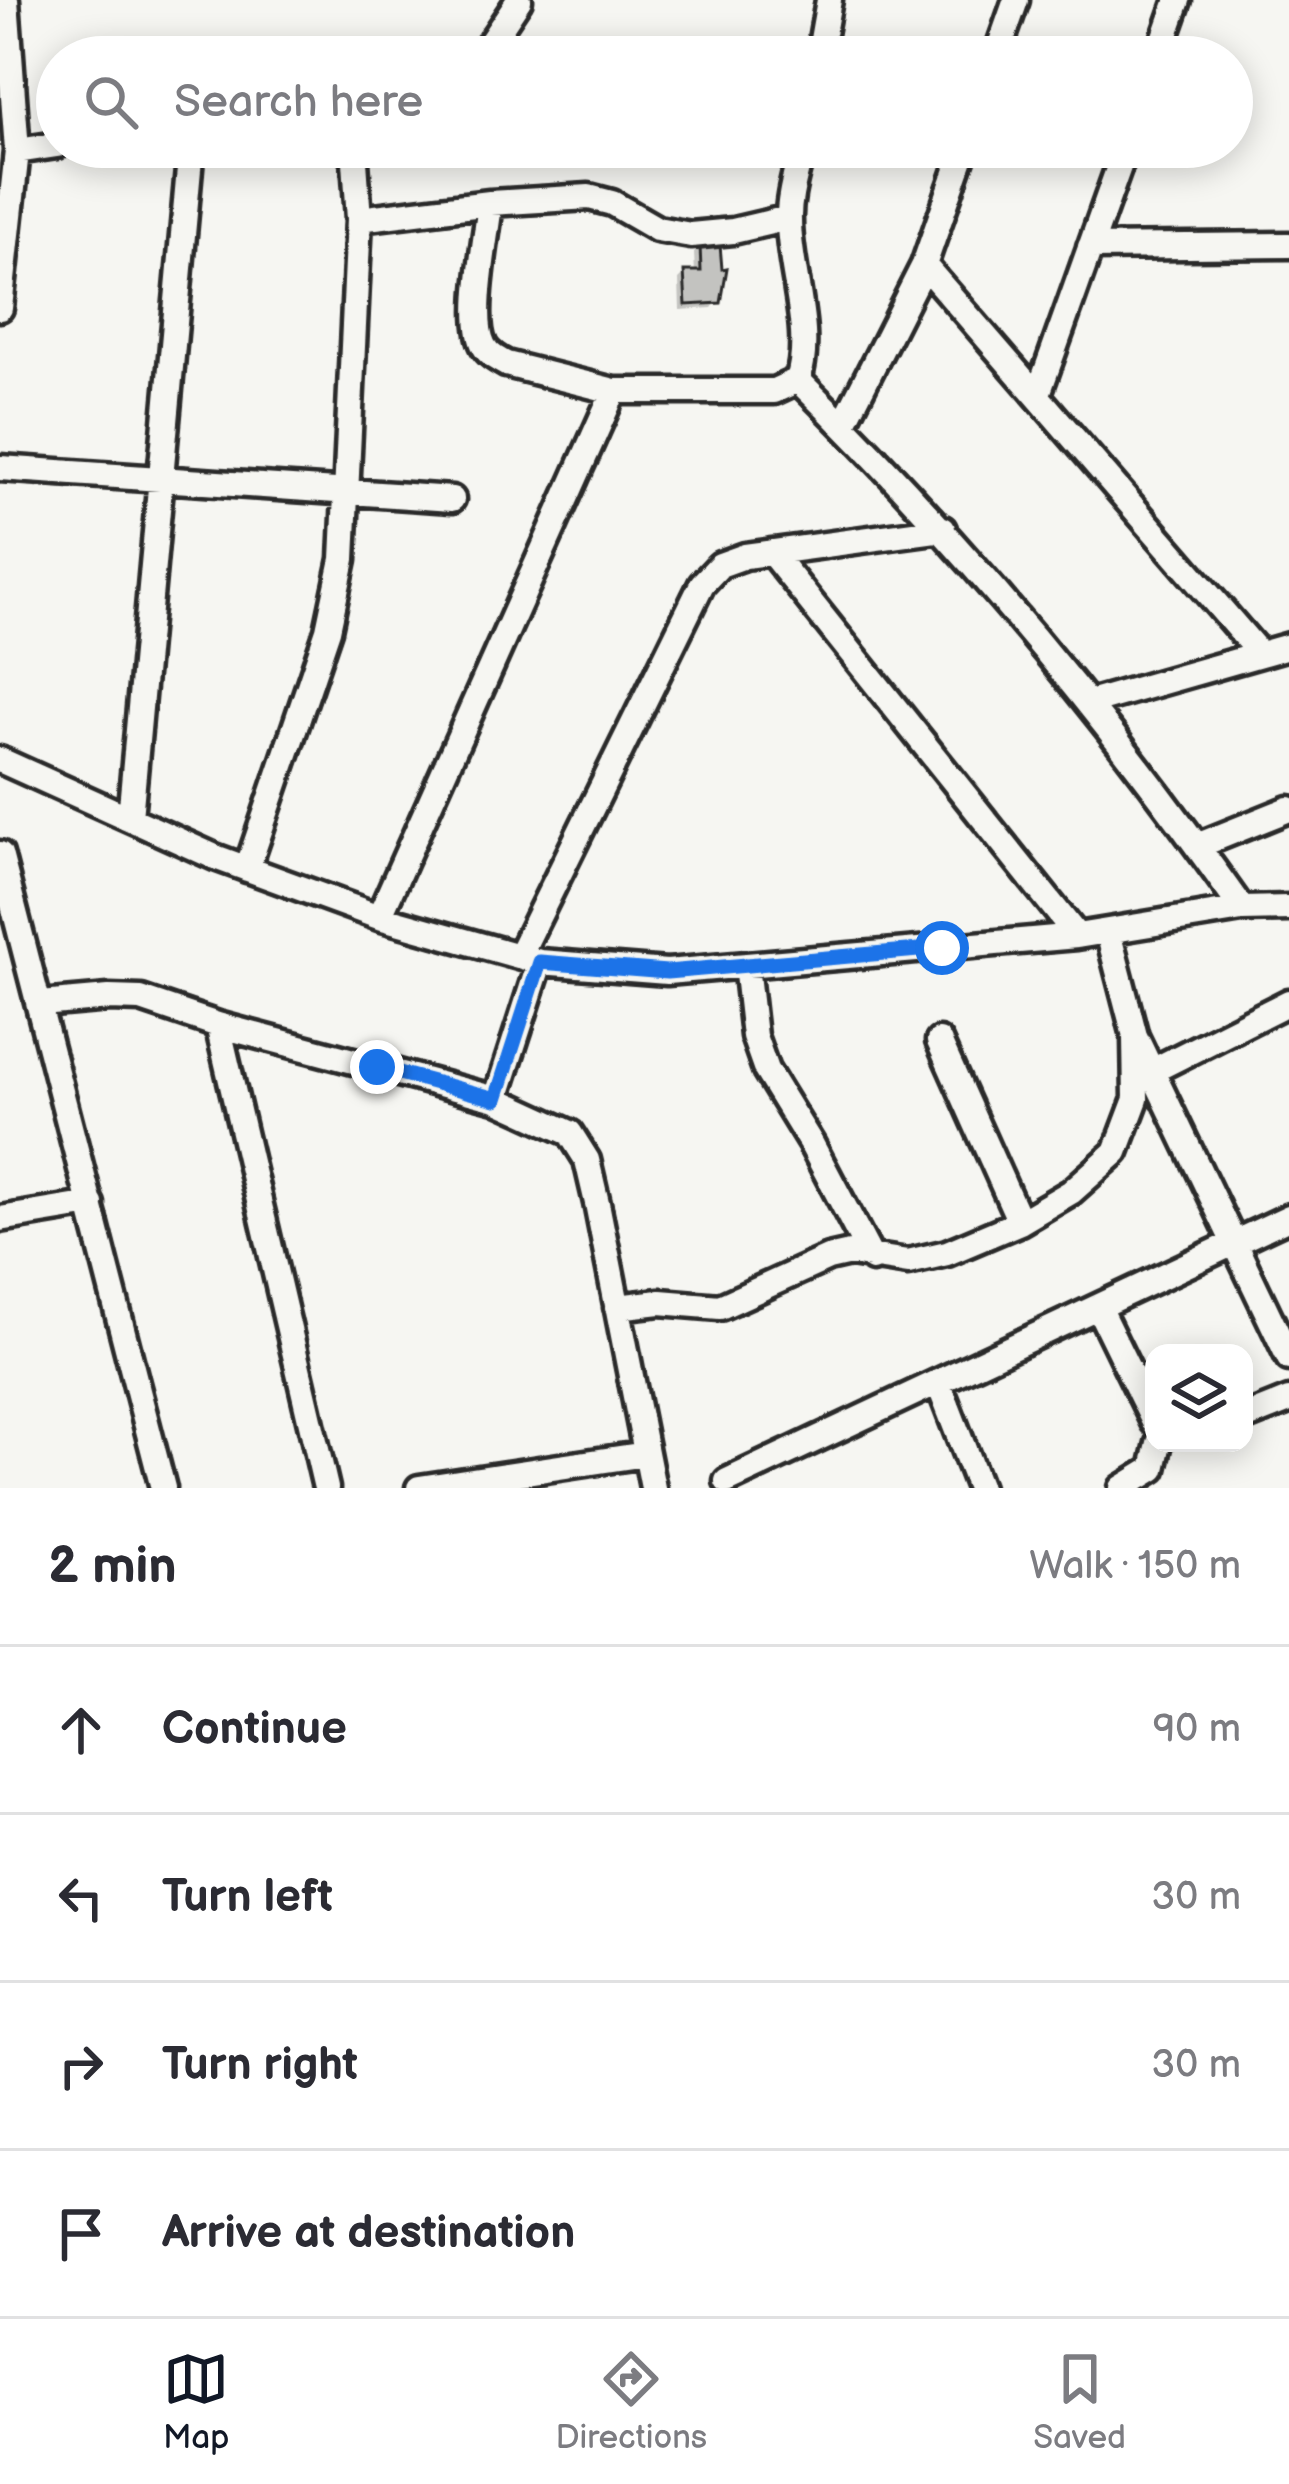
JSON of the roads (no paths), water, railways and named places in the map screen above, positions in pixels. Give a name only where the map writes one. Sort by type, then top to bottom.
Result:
[{"type":"street","points":[[1,292],[17,152],[6,0]]},
{"type":"street","points":[[495,36],[519,0]]},
{"type":"street","points":[[823,36],[829,0]]},
{"type":"street","points":[[1003,36],[1016,0]]},
{"type":"street","points":[[1165,36],[1178,0]]},
{"type":"street","points":[[17,152],[36,149]]},
{"type":"street","points":[[130,818],[189,168]]},
{"type":"street","points":[[247,869],[328,630],[343,559],[359,219],[355,168]]},
{"type":"street","points":[[798,168],[788,218],[802,345],[798,380]]},
{"type":"street","points":[[843,425],[925,265],[958,168]]},
{"type":"street","points":[[1038,394],[1118,168]]},
{"type":"street","points":[[359,219],[589,197],[612,202],[656,229],[691,235],[788,218]]},
{"type":"street","points":[[490,203],[478,322],[484,347],[506,364],[614,391],[774,391],[798,380]]},
{"type":"street","points":[[1090,247],[1289,245]]},
{"type":"street","points":[[925,265],[1260,654]]},
{"type":"street","points":[[798,380],[943,529],[1089,703],[1241,909]]},
{"type":"street","points":[[379,917],[614,391]]},
{"type":"street","points":[[0,468],[452,499]]},
{"type":"street","points":[[496,1099],[529,959],[702,584],[720,565],[771,552],[943,529]]},
{"type":"street","points":[[771,552],[1077,936]]},
{"type":"street","points":[[1089,703],[1289,646]]},
{"type":"street","points":[[0,760],[247,869],[379,917],[529,959],[667,972],[1077,936],[1241,909],[1289,908]]},
{"type":"street","points":[[1197,846],[1289,809]]},
{"type":"street","points":[[0,854],[163,1488]]},
{"type":"street","points":[[1108,932],[1135,1036],[1289,1358]]},
{"type":"street","points":[[746,965],[754,1036],[766,1070],[872,1259]]},
{"type":"street","points":[[41,1004],[141,999],[218,1025],[496,1099],[570,1133],[587,1160],[653,1488]]},
{"type":"street","points":[[1152,1071],[1289,1001]]},
{"type":"street","points":[[218,1025],[326,1488]]},
{"type":"street","points":[[617,1306],[660,1302],[720,1307],[828,1258],[850,1253],[908,1262],[1020,1222],[1071,1192],[1116,1152],[1136,1099],[1135,1036]]},
{"type":"street","points":[[939,1042],[1020,1222]]},
{"type":"street","points":[[0,1219],[91,1204]]},
{"type":"street","points":[[727,1481],[1289,1217]]},
{"type":"street","points":[[1098,1307],[1145,1404]]},
{"type":"street","points":[[938,1382],[980,1488]]},
{"type":"street","points":[[1253,1414],[1289,1400]]},
{"type":"street","points":[[419,1488],[646,1454]]},
{"type":"street","points":[[1122,1488],[1162,1459]]}]
